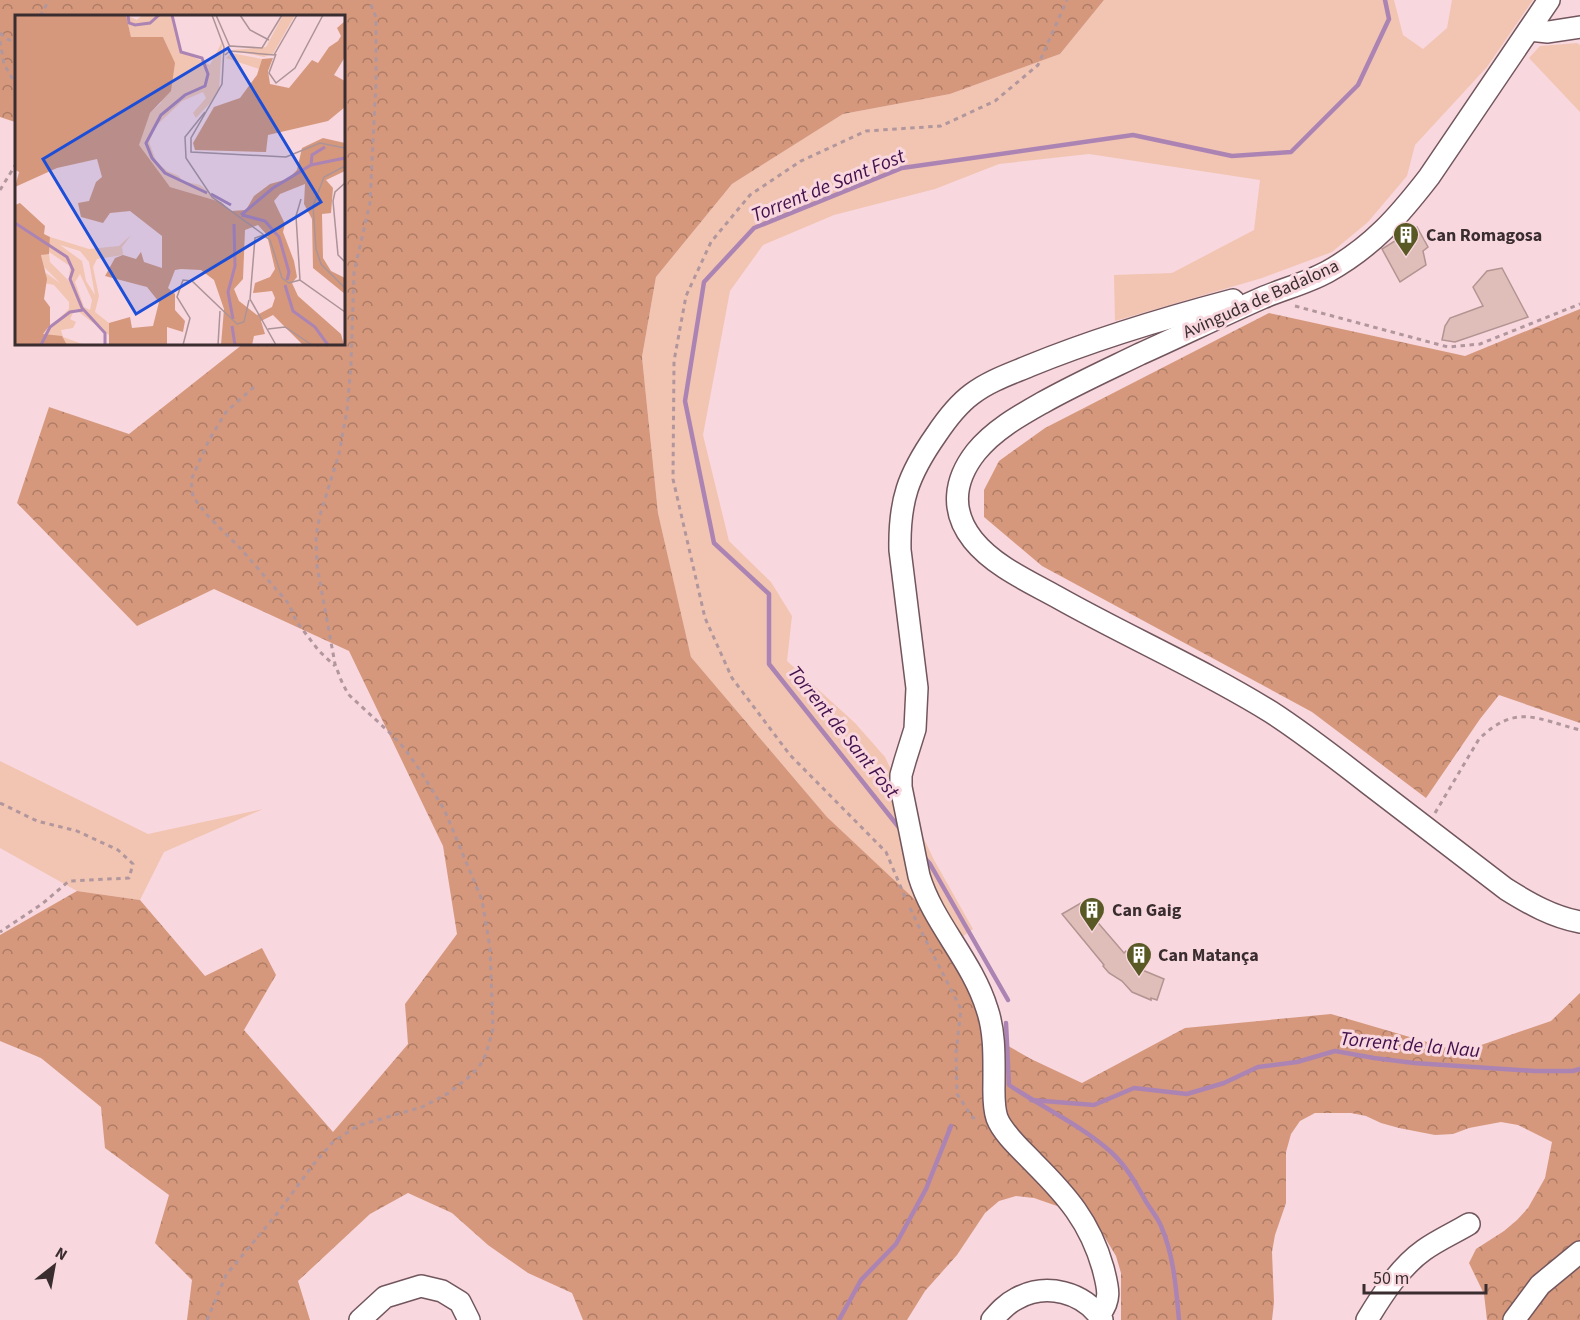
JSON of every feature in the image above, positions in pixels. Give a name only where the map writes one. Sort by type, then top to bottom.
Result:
[{"type":"street","name":"Avinguda de Badalona","points":[[1426,827],[1271,712],[1227,686],[1075,608],[1010,570],[989,555],[974,540],[963,524],[958,512],[958,493],[970,460],[978,450],[1006,425],[1028,410],[1075,385],[1264,297],[1323,274],[1346,261],[1384,231],[1429,177],[1549,0]]},
{"type":"street","points":[[1529,30],[1548,32],[1580,27]]},
{"type":"street","points":[[992,1320],[1004,1307],[1017,1298],[1043,1291],[1057,1291],[1080,1298],[1101,1318],[1106,1306],[1108,1287],[1087,1226],[1062,1191],[1017,1145],[997,1118],[994,1103],[993,1049],[988,1012],[975,976],[923,889],[919,876],[901,787],[901,775],[915,729],[917,708],[917,688],[900,550],[899,527],[907,488],[913,471],[924,453],[958,405],[993,381],[1126,331],[1237,299],[1250,296],[1264,297]]},
{"type":"street","points":[[1426,827],[1506,889],[1534,906],[1559,917],[1580,922]]},
{"type":"street","points":[[1367,1320],[1402,1270],[1423,1251],[1469,1224]]},
{"type":"street","points":[[1514,1320],[1540,1285],[1580,1252]]},
{"type":"street","points":[[360,1320],[386,1297],[421,1286],[442,1291],[460,1302],[469,1320]]},
{"type":"path","points":[[41,15],[49,0]]},
{"type":"path","points":[[207,1320],[226,1275],[333,1142],[357,1126],[422,1107],[447,1094],[479,1067],[486,1054],[493,1029],[490,948],[482,900],[444,809],[419,769],[389,732],[348,694],[341,680],[336,667],[317,566],[316,536],[320,515],[339,454],[347,410],[354,272],[370,203],[376,81],[376,17],[369,0]]},
{"type":"path","points":[[997,1118],[974,1118],[957,1094],[956,1053],[961,1009],[921,931],[886,852],[790,755],[732,678],[705,618],[673,479],[674,361],[686,296],[711,242],[750,195],[801,161],[866,131],[941,126],[995,101],[1038,65],[1067,0]]},
{"type":"path","points":[[0,33],[7,39],[15,41]]},
{"type":"path","points":[[0,41],[4,64],[15,83]]},
{"type":"path","points":[[0,190],[15,166]]},
{"type":"path","points":[[1264,297],[1448,347],[1480,344],[1580,304]]},
{"type":"path","points":[[254,387],[226,412],[209,440],[190,480],[193,497],[289,604],[296,621],[336,667]]},
{"type":"path","points":[[1426,827],[1473,747],[1494,727],[1510,718],[1530,717],[1580,730]]},
{"type":"path","points":[[0,803],[37,821],[77,831],[118,850],[133,864],[129,878],[69,881],[42,904],[0,932]]},
{"type":"shaded area","points":[[1104,0],[1394,0],[1403,35],[1423,49],[1447,28],[1452,0],[1533,0],[1487,67],[1415,145],[1407,176],[1368,222],[1332,252],[1262,278],[1115,321],[1114,275],[1172,273],[1254,230],[1260,180],[1089,154],[999,164],[935,189],[834,215],[763,245],[730,291],[703,435],[729,541],[771,582],[792,616],[787,661],[855,723],[885,757],[934,860],[973,929],[958,940],[827,817],[691,657],[658,513],[642,357],[656,277],[732,184],[843,114],[950,94],[1060,54]]},
{"type":"shaded area","points":[[1577,43],[1580,45],[1580,112],[1529,58],[1540,46]]},
{"type":"shaded area","points":[[0,761],[148,834],[263,809],[164,852],[140,900],[77,891],[0,848]]},
{"type":"green space","points":[[0,0],[1104,0],[1060,54],[950,94],[843,114],[732,184],[656,277],[642,357],[658,513],[691,657],[827,817],[958,940],[987,1034],[1031,1059],[1082,1083],[1185,1028],[1331,1014],[1461,1052],[1551,1021],[1580,993],[1580,1320],[1487,1320],[1484,1294],[1469,1263],[1476,1249],[1504,1231],[1528,1208],[1545,1178],[1552,1142],[1518,1125],[1501,1122],[1469,1128],[1453,1134],[1435,1135],[1399,1128],[1351,1113],[1315,1113],[1300,1121],[1291,1134],[1286,1152],[1286,1203],[1272,1252],[1274,1302],[1272,1320],[1121,1320],[1121,1273],[1116,1256],[1098,1226],[1060,1207],[1034,1198],[1016,1196],[999,1201],[985,1213],[957,1255],[925,1291],[907,1320],[583,1320],[572,1293],[528,1273],[488,1245],[452,1213],[408,1193],[370,1214],[298,1281],[310,1320],[187,1320],[192,1280],[155,1243],[169,1195],[105,1148],[101,1107],[41,1058],[0,1041],[0,935],[77,891],[140,900],[205,976],[262,948],[276,975],[244,1030],[333,1132],[408,1044],[405,1004],[457,934],[443,846],[349,651],[214,589],[137,626],[17,503],[49,407],[129,434],[242,345],[345,345],[345,15],[15,15],[15,122],[0,117]]},
{"type":"green space","points":[[1580,309],[1580,723],[1499,695],[1426,798],[1312,712],[1042,566],[984,517],[984,490],[999,461],[1045,428],[1269,313],[1465,356]]},
{"type":"building","name":"Can Romagosa","points":[[1417,227],[1428,247],[1423,251],[1426,265],[1400,282],[1382,249]]},
{"type":"building","points":[[1502,268],[1528,317],[1455,342],[1442,340],[1445,326],[1450,318],[1483,306],[1473,287],[1487,271]]},
{"type":"building","points":[[1081,903],[1124,953],[1126,951],[1136,962],[1135,967],[1164,979],[1157,1000],[1151,998],[1151,1000],[1132,992],[1122,981],[1109,973],[1062,914]]},
{"type":"waterway","name":"Torrent de Sant Fost","points":[[901,830],[769,664],[769,594],[714,543],[685,401],[704,282],[754,228],[902,168],[1133,135],[1232,156],[1291,152],[1358,85],[1389,19],[1385,0]]},
{"type":"waterway","name":"Torrent de Sant Fost","points":[[924,857],[1008,1000]]},
{"type":"waterway","points":[[1006,1023],[1009,1085],[1076,1126],[1112,1153],[1130,1174],[1157,1219],[1172,1260],[1179,1320]]},
{"type":"waterway","name":"Torrent de la Nau","points":[[1031,1100],[1094,1105],[1134,1088],[1187,1094],[1224,1083],[1258,1067],[1297,1062],[1335,1051],[1414,1063],[1535,1071],[1580,1069]]},
{"type":"waterway","points":[[839,1320],[861,1280],[896,1244],[926,1189],[951,1126]]},
{"type":"place","name":"Can Romagosa","points":[[1406,258]]},
{"type":"place","name":"Can Gaig","points":[[1092,933]]},
{"type":"place","name":"Can Matança","points":[[1139,978]]}]
